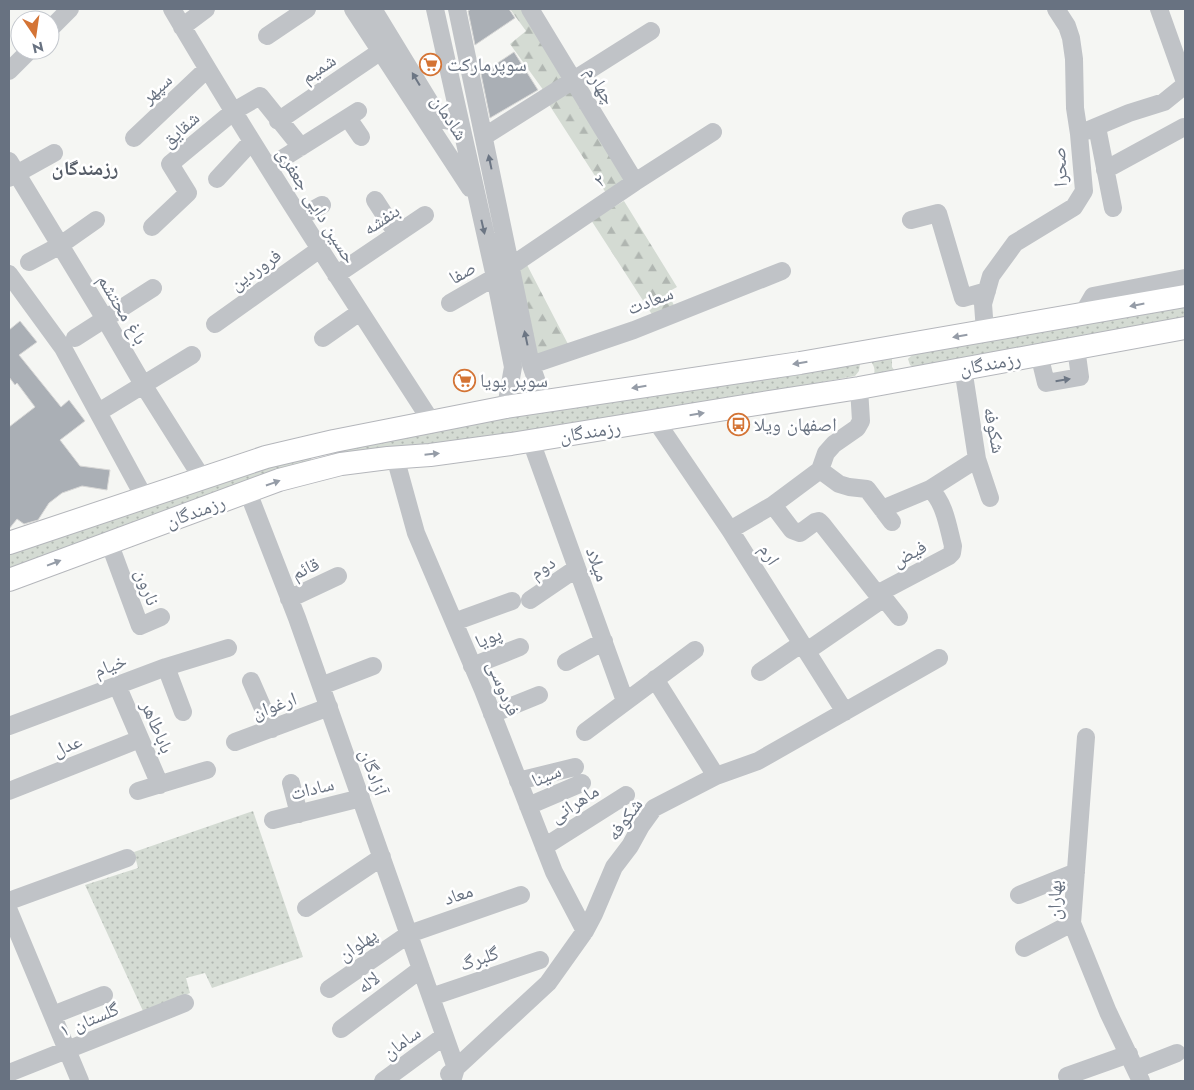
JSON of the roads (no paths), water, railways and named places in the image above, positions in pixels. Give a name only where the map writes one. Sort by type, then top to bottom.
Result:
[{"type":"main road","name":"رزمندگان","points":[[9,543],[266,457],[334,441],[506,407],[908,345],[1185,296]]},
{"type":"main road","name":"رزمندگان","points":[[9,580],[279,480],[340,464],[430,455],[656,421],[862,387],[1185,328]]},
{"type":"main road","points":[[908,345],[898,354],[900,365],[909,378]]},
{"type":"main road","points":[[858,353],[870,364],[870,374],[862,387]]},
{"type":"street","points":[[60,18],[69,9]]},
{"type":"street","name":"حسین دایی جعفری","points":[[172,9],[207,69],[320,250],[431,421]]},
{"type":"street","points":[[182,27],[206,9]]},
{"type":"street","points":[[267,36],[307,9]]},
{"type":"street","name":"شادمان","points":[[353,9],[477,199]]},
{"type":"street","name":"شادمان","points":[[373,9],[440,118],[460,122]]},
{"type":"street","points":[[435,9],[495,277],[513,367],[506,407]]},
{"type":"street","points":[[457,9],[532,365],[544,402]]},
{"type":"street","name":"چهارم","points":[[530,9],[635,182]]},
{"type":"street","points":[[1056,9],[1067,26],[1071,38],[1074,59],[1075,108],[1079,134]]},
{"type":"street","points":[[1159,9],[1185,84]]},
{"type":"street","points":[[485,136],[651,31]]},
{"type":"street","name":"شمیم","points":[[278,120],[381,51]]},
{"type":"street","points":[[9,72],[20,60]]},
{"type":"street","name":"سپهر","points":[[134,138],[207,69]]},
{"type":"street","name":"صحرا","points":[[986,331],[983,304],[987,291],[992,276],[1015,243],[1074,208],[1084,191],[1079,134],[1129,113],[1164,102],[1185,84]]},
{"type":"street","points":[[234,111],[260,96],[301,147]]},
{"type":"street","name":"شقایق","points":[[152,227],[188,193],[170,164],[234,111]]},
{"type":"street","points":[[269,167],[353,114],[362,137]]},
{"type":"street","points":[[1097,127],[1112,208]]},
{"type":"street","points":[[1105,170],[1184,127]]},
{"type":"street","name":"۲","points":[[511,266],[713,132]]},
{"type":"street","points":[[217,179],[252,141]]},
{"type":"street","points":[[11,171],[54,153]]},
{"type":"street","name":"باغ محتشم","points":[[11,171],[105,319],[144,386],[202,478]]},
{"type":"street","points":[[375,200],[397,234]]},
{"type":"street","points":[[300,217],[322,205]]},
{"type":"street","points":[[912,220],[938,213],[963,298],[987,291]]},
{"type":"street","name":"بنفشه","points":[[336,275],[425,215]]},
{"type":"street","points":[[29,262],[59,246],[96,220]]},
{"type":"street","name":"فروردین","points":[[215,324],[320,250]]},
{"type":"street","name":"سعادت","points":[[532,365],[634,330],[782,272]]},
{"type":"street","points":[[9,274],[63,348],[144,498]]},
{"type":"street","name":"صفا","points":[[450,303],[495,277]]},
{"type":"street","points":[[1082,315],[1092,296],[1185,278]]},
{"type":"street","points":[[75,338],[153,288]]},
{"type":"street","points":[[323,338],[360,312]]},
{"type":"street","points":[[1039,354],[1046,383],[1080,377],[1076,348]]},
{"type":"street","points":[[102,410],[192,355]]},
{"type":"street","name":"شکوفه","points":[[963,368],[977,459],[990,498]]},
{"type":"street","points":[[730,530],[773,505],[820,470],[826,453],[830,448],[858,428],[861,421],[862,387]]},
{"type":"street","name":"ارم","points":[[656,421],[730,530],[845,712]]},
{"type":"street","name":"میلاد","points":[[531,441],[626,701]]},
{"type":"street","name":"فردوسی","points":[[395,457],[416,533],[492,714],[554,872],[585,931]]},
{"type":"street","points":[[820,470],[839,484],[867,489],[887,515],[977,459]]},
{"type":"street","name":"فیض","points":[[880,596],[949,556],[952,552],[953,546],[943,508],[937,495],[930,489]]},
{"type":"street","name":"آزادگان","points":[[248,492],[289,598],[382,857],[444,1036],[454,1075]]},
{"type":"street","points":[[773,505],[792,530],[796,532],[800,533],[815,522],[822,524],[899,617]]},
{"type":"street","name":"نارون","points":[[109,542],[140,626],[161,617]]},
{"type":"street","name":"دوم","points":[[530,600],[578,568]]},
{"type":"street","name":"قائم","points":[[289,598],[338,576]]},
{"type":"street","points":[[760,672],[804,647],[880,596]]},
{"type":"street","points":[[454,622],[512,601]]},
{"type":"street","points":[[566,662],[604,641]]},
{"type":"street","name":"پویا","points":[[472,666],[520,647]]},
{"type":"street","name":"خیام","points":[[9,726],[166,667],[228,648]]},
{"type":"street","points":[[585,732],[695,650]]},
{"type":"street","name":"شکوفه","points":[[441,1081],[454,1075],[548,983],[585,931],[614,867],[654,808],[716,776],[758,761],[939,658]]},
{"type":"street","points":[[321,686],[373,666]]},
{"type":"street","points":[[166,667],[183,712]]},
{"type":"street","points":[[655,679],[716,776]]},
{"type":"street","points":[[251,680],[272,729]]},
{"type":"street","name":"باباطاهر","points":[[117,686],[160,785]]},
{"type":"street","points":[[492,714],[539,695]]},
{"type":"street","name":"ارغوان","points":[[235,742],[328,707]]},
{"type":"street","name":"بهاران","points":[[1086,737],[1072,923],[1108,1012],[1135,1068]]},
{"type":"street","name":"عدل","points":[[9,791],[140,739]]},
{"type":"street","points":[[138,791],[207,770]]},
{"type":"street","name":"سینا","points":[[518,781],[579,775],[528,806]]},
{"type":"street","points":[[291,783],[299,814]]},
{"type":"street","name":"ماهرانی","points":[[544,847],[626,795]]},
{"type":"street","name":"سادات","points":[[273,820],[361,798]]},
{"type":"street","points":[[306,908],[382,857]]},
{"type":"street","points":[[9,902],[127,858]]},
{"type":"street","points":[[1018,895],[1076,872]]},
{"type":"street","name":"معاد","points":[[409,934],[521,895]]},
{"type":"street","points":[[9,910],[80,1081]]},
{"type":"street","points":[[1024,948],[1072,923]]},
{"type":"street","name":"پهلوان","points":[[329,989],[409,934]]},
{"type":"street","name":"گلبرگ","points":[[431,997],[540,960]]},
{"type":"street","name":"لاله","points":[[341,1029],[421,969]]},
{"type":"street","points":[[53,1015],[104,995]]},
{"type":"street","name":"گلستان ۱","points":[[9,1074],[185,1003]]},
{"type":"street","name":"سامان","points":[[383,1081],[444,1036]]},
{"type":"street","points":[[1067,1076],[1135,1068],[1176,1053]]},
{"type":"place","name":"سوپرمارکت","points":[[431,64]]},
{"type":"place","name":"سوپر پویا","points":[[464,380]]},
{"type":"place","name":"اصفهان ویلا","points":[[738,424]]},
{"type":"district","name":"رزمندگان","points":[[85,168]]}]
